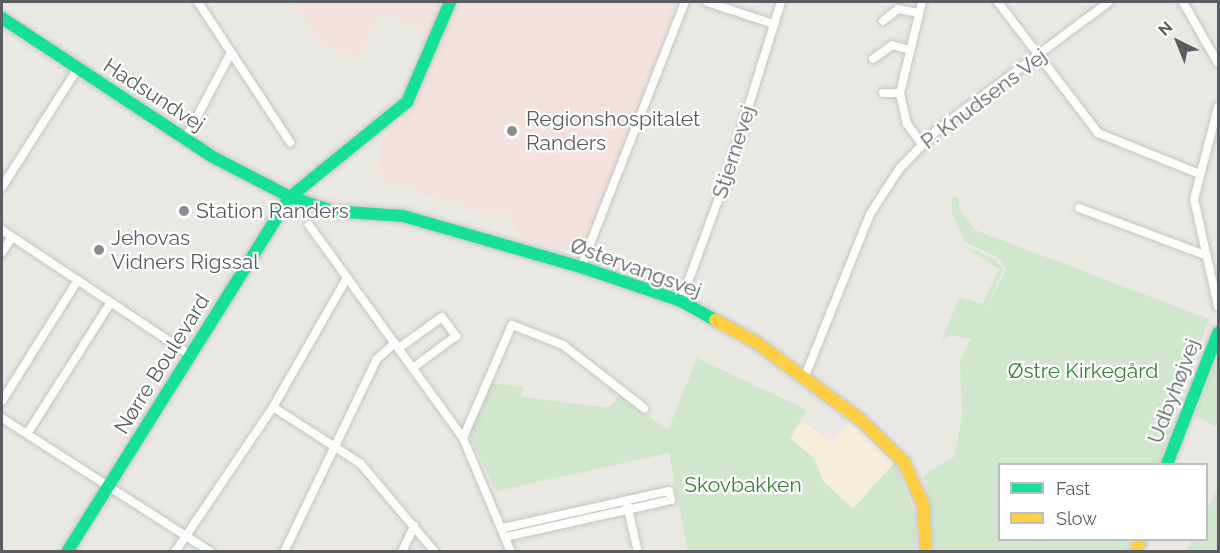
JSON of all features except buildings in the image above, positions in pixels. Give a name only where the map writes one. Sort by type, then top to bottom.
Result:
[{"type":"street","points":[[198,2],[290,142]]},
{"type":"street","points":[[290,196],[396,115],[450,2]]},
{"type":"street","points":[[581,267],[685,2]]},
{"type":"street","points":[[707,2],[774,24]]},
{"type":"street","name":"Stjernevej","points":[[681,301],[781,2]]},
{"type":"street","points":[[921,143],[907,124],[900,93],[922,2]]},
{"type":"street","points":[[998,2],[1098,133],[1197,173]]},
{"type":"street","name":"P. Knudsens Vej","points":[[805,376],[870,214],[921,143],[1039,58],[1109,2]]},
{"type":"street","points":[[1183,2],[1218,58],[1218,63]]},
{"type":"street","points":[[883,21],[898,9],[918,13]]},
{"type":"street","name":"Hadsundvej","points":[[2,18],[185,139],[290,196]]},
{"type":"street","points":[[873,59],[892,45],[910,50]]},
{"type":"street","points":[[185,139],[231,53]]},
{"type":"street","points":[[2,187],[78,68]]},
{"type":"street","points":[[883,93],[900,93]]},
{"type":"street","points":[[1218,107],[1197,173],[1194,199],[1218,306]]},
{"type":"street","name":"Østervangsvej","points":[[290,196],[332,211],[404,216],[581,267],[681,301],[805,376],[904,462],[923,504],[926,552]]},
{"type":"street","name":"Nørre Boulevard","points":[[67,552],[290,196]]},
{"type":"street","points":[[1079,208],[1205,255]]},
{"type":"street","points":[[309,225],[414,367],[463,438],[511,552]]},
{"type":"street","points":[[2,230],[190,355]]},
{"type":"street","points":[[2,253],[12,237]]},
{"type":"street","points":[[175,552],[184,534],[273,407],[347,278]]},
{"type":"street","points":[[2,401],[78,280]]},
{"type":"street","points":[[27,434],[111,302]]},
{"type":"street","points":[[284,552],[377,359],[442,317],[456,336],[414,367]]},
{"type":"street","points":[[463,438],[512,325],[563,345],[644,408]]},
{"type":"street","name":"Udbyhøjvej","points":[[1168,463],[1218,333]]},
{"type":"street","points":[[273,407],[335,446],[374,476],[435,552]]},
{"type":"street","points":[[2,418],[211,552]]},
{"type":"street","points":[[504,532],[628,505],[637,548]]},
{"type":"street","points":[[402,552],[414,526]]},
{"type":"shaded area","points":[[292,2],[442,2],[428,33],[381,14],[359,60],[318,42]]},
{"type":"shaded area","name":"Regionshospitalet Randers","points":[[458,2],[676,2],[638,118],[579,253],[521,238],[509,214],[482,213],[377,180],[381,140],[412,108]]},
{"type":"shaded area","points":[[802,421],[831,442],[850,422],[895,462],[853,509],[823,481],[814,458],[790,438]]},
{"type":"green space","name":"Østre Kirkegård","points":[[958,197],[960,210],[975,230],[1209,319],[1159,463],[998,463],[998,541],[1131,541],[1127,551],[935,551],[924,475],[954,457],[962,417],[960,360],[1006,269],[999,258],[965,242],[952,213],[952,198]]},
{"type":"green space","points":[[962,245],[995,259],[1003,270],[972,339],[950,335],[942,341],[959,297],[983,304],[999,269]]},
{"type":"green space","points":[[1218,355],[1218,428],[1195,415]]},
{"type":"green space","name":"Skovbakken","points":[[697,358],[807,410],[790,438],[814,458],[823,481],[853,509],[895,462],[916,518],[916,551],[688,551],[669,453],[496,491],[468,431],[491,383],[523,387],[521,397],[609,408],[620,395],[668,430]]},
{"type":"green space","points":[[1218,488],[1218,551],[1186,551],[1191,541],[1208,541],[1208,507]]},
{"type":"traffic: fast","points":[[67,552],[290,197],[407,102],[450,2]]},
{"type":"traffic: fast","points":[[2,18],[211,156],[290,197],[332,211],[403,216],[581,267],[681,301],[715,320]]},
{"type":"traffic: fast","points":[[1167,463],[1218,333]]},
{"type":"traffic: slow","points":[[715,320],[757,343],[862,421],[904,462],[923,504],[926,552]]},
{"type":"traffic: slow","points":[[1136,552],[1140,541]]},
{"type":"place","name":"Regionshospitalet Randers","points":[[512,131]]},
{"type":"place","name":"Station Randers","points":[[184,211]]},
{"type":"place","name":"Jehovas Vidners Rigssal","points":[[99,250]]}]
